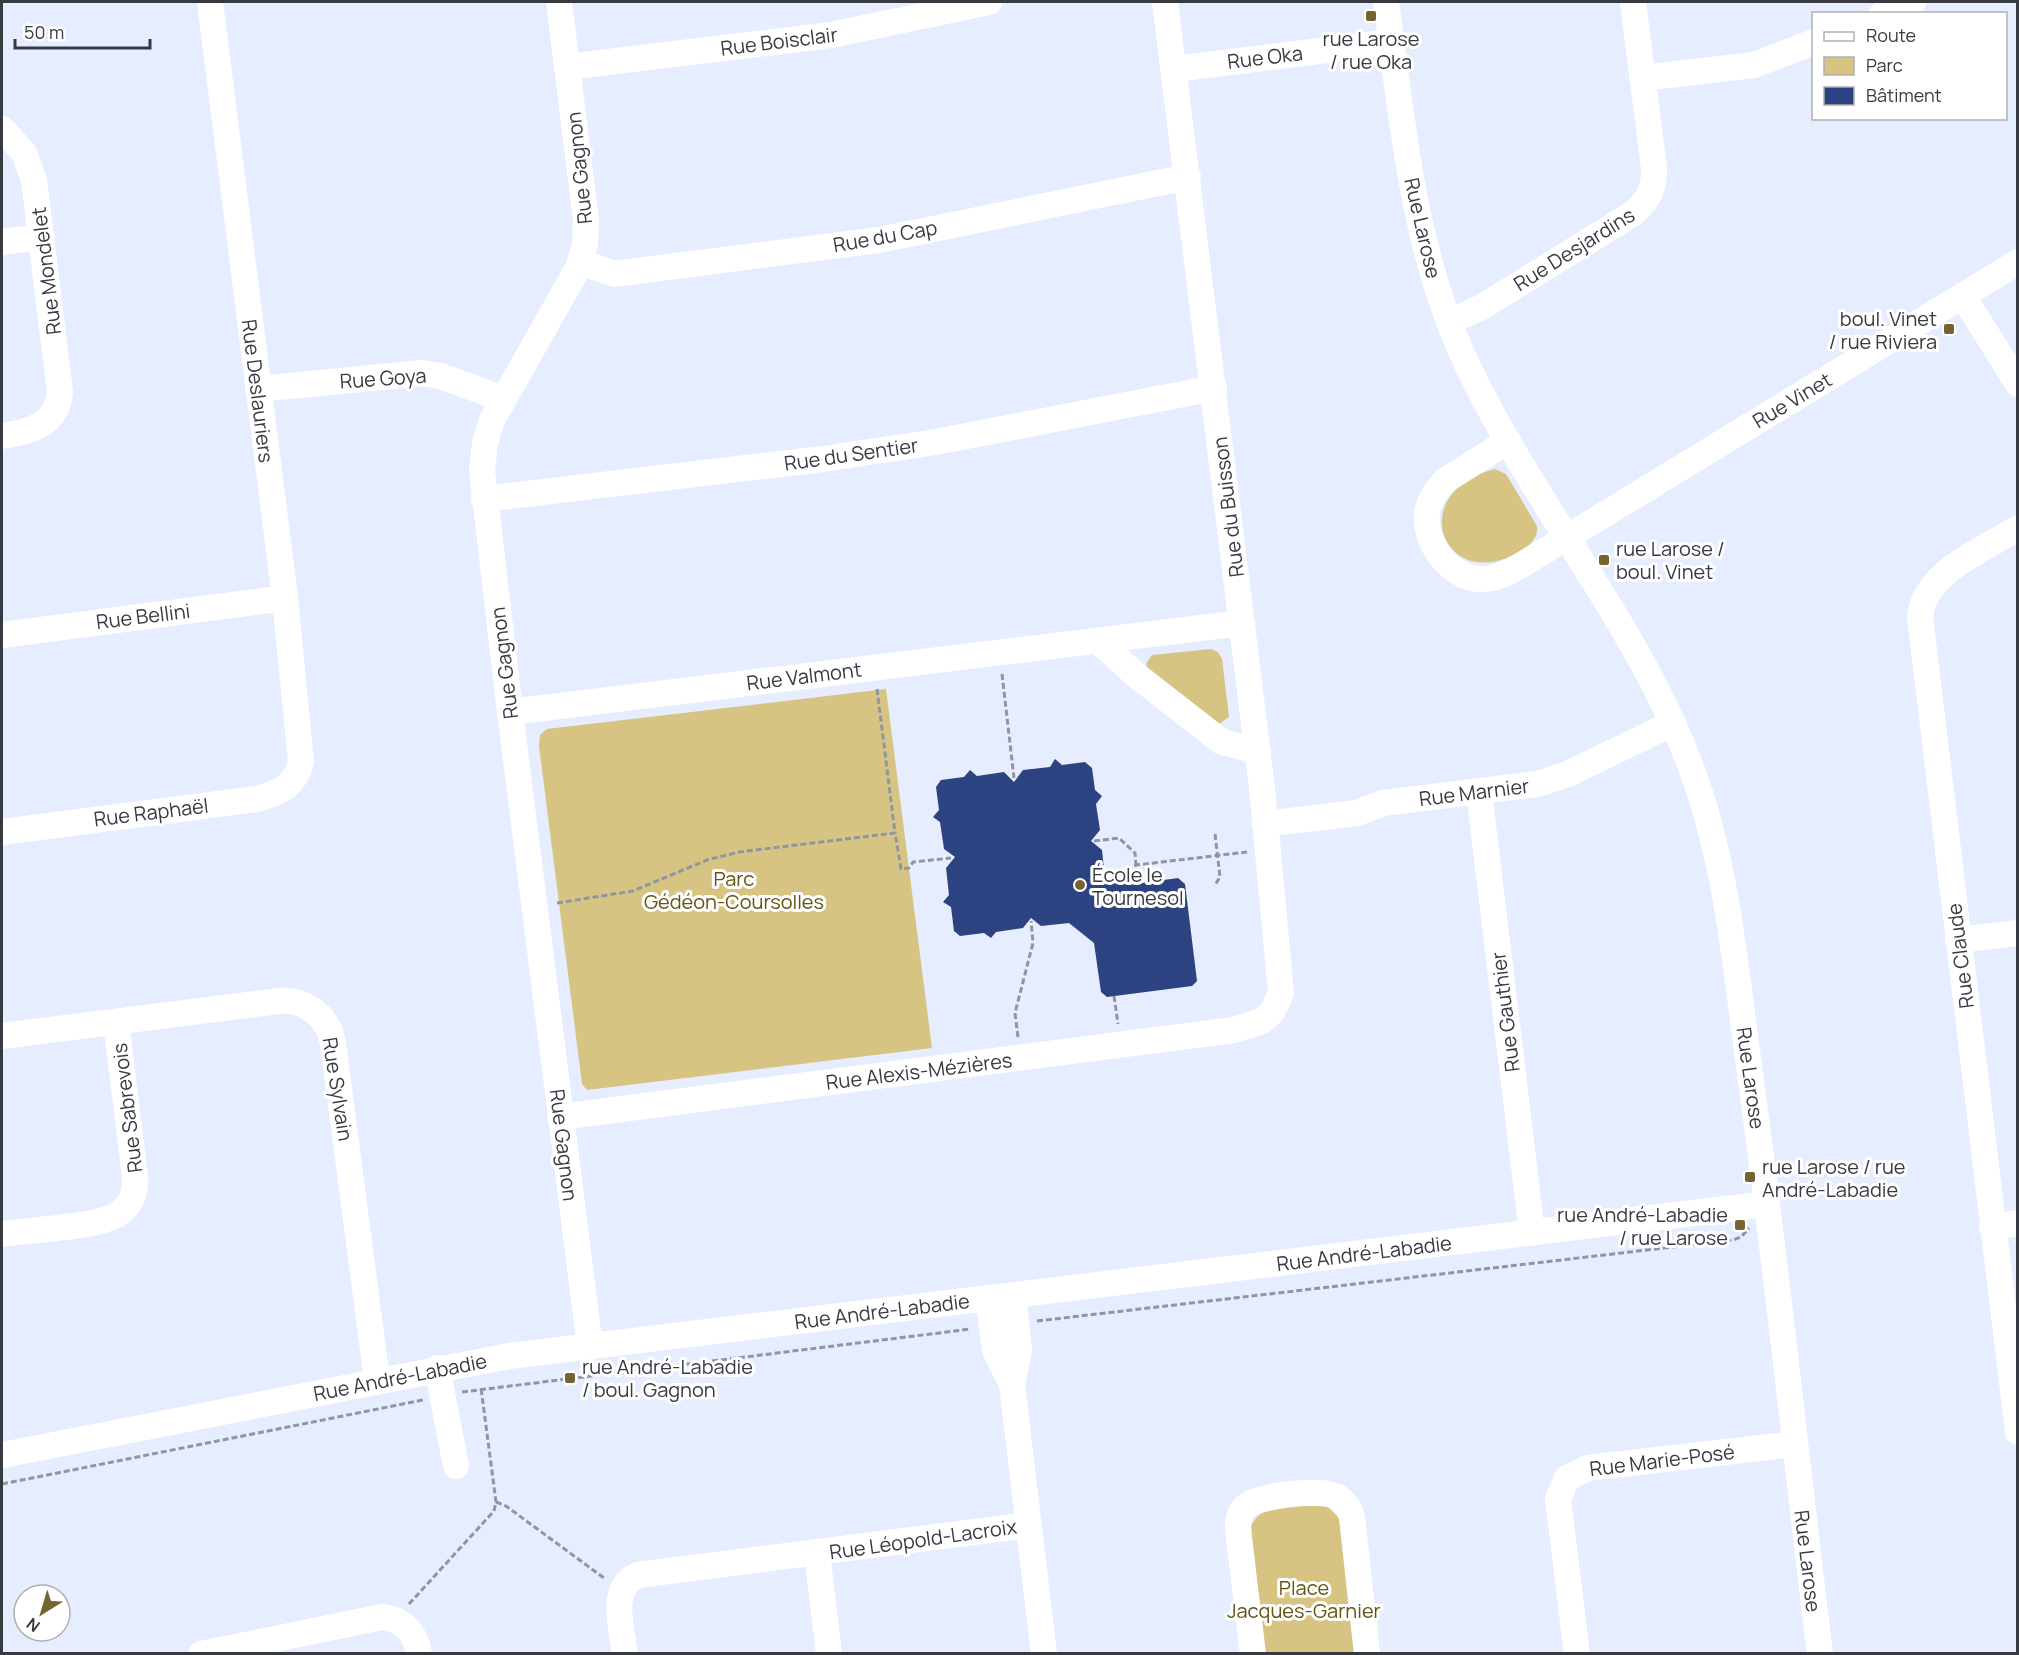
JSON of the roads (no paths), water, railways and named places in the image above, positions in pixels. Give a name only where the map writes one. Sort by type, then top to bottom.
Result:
[{"type":"street","name":"Rue Deslauriers","points":[[210,2],[302,750],[301,762],[294,779]]},
{"type":"street","name":"Rue Gagnon","points":[[559,2],[586,220],[585,244],[581,262],[503,399],[485,443],[482,463],[484,499],[510,712],[590,1347]]},
{"type":"street","name":"Rue Boisclair","points":[[567,67],[831,35],[989,2]]},
{"type":"street","name":"Rue du Buisson","points":[[1165,2],[1258,751],[1266,852],[1281,980],[1281,993],[1272,1012]]},
{"type":"street","name":"Rue Larose","points":[[1386,2],[1411,177],[1423,237],[1449,322],[1473,376],[1508,441],[1638,655],[1673,723],[1702,800],[1723,884],[1767,1204],[1820,1653]]},
{"type":"street","name":"Rue Desjardins","points":[[1449,322],[1482,307],[1632,214],[1647,200],[1652,188],[1654,168],[1633,2]]},
{"type":"street","points":[[1887,12],[1913,2]]},
{"type":"street","name":"Rue Oka","points":[[1174,69],[1392,42]]},
{"type":"street","points":[[1642,78],[1754,64],[1812,43]]},
{"type":"street","name":"Rue Mondelet","points":[[2,129],[18,146],[32,170],[60,385],[58,404],[47,421],[31,431],[2,436]]},
{"type":"street","name":"Rue du Cap","points":[[581,262],[614,274],[879,240],[1188,177]]},
{"type":"street","points":[[2,242],[42,237]]},
{"type":"street","name":"Rue Vinet","points":[[1567,537],[2018,262]]},
{"type":"street","points":[[1963,296],[2018,384]]},
{"type":"street","name":"Rue Goya","points":[[258,389],[422,373],[441,376],[503,399]]},
{"type":"street","name":"Rue du Sentier","points":[[484,499],[823,459],[925,444],[1214,388]]},
{"type":"street","points":[[1508,441],[1458,470],[1437,489],[1427,515],[1434,546],[1452,568],[1463,575],[1482,580],[1505,574],[1567,537]]},
{"type":"street","name":"Rue Claude","points":[[2018,528],[1938,578],[1925,596],[1921,610],[1992,1227],[2011,1324],[2018,1431]]},
{"type":"street","name":"Rue Bellini","points":[[2,634],[285,598]]},
{"type":"street","name":"Rue Valmont","points":[[510,712],[1242,623]]},
{"type":"street","points":[[1098,640],[1136,675],[1222,742],[1258,751]]},
{"type":"street","name":"Rue Marnier","points":[[1265,824],[1357,813],[1383,802],[1538,784],[1559,778],[1673,723]]},
{"type":"street","name":"Rue Raphaël","points":[[2,832],[257,799],[280,792],[294,779]]},
{"type":"street","name":"Rue Gauthier","points":[[1479,792],[1532,1233]]},
{"type":"street","points":[[1958,940],[2018,933]]},
{"type":"street","name":"Rue Sylvain","points":[[2,1036],[286,1001],[312,1009],[326,1024],[333,1043],[376,1380]]},
{"type":"street","name":"Rue Alexis-Mézières","points":[[560,1116],[1208,1034],[1251,1027],[1272,1012]]},
{"type":"street","name":"Rue Sabrevois","points":[[2,1234],[108,1220],[124,1211],[131,1201],[135,1177],[116,1022]]},
{"type":"street","name":"Rue André-Labadie","points":[[2,1455],[437,1368],[509,1356],[1767,1204]]},
{"type":"street","points":[[1992,1227],[2018,1223]]},
{"type":"street","points":[[1001,1296],[1019,1350],[1012,1385],[1044,1653]]},
{"type":"street","points":[[437,1368],[456,1467]]},
{"type":"street","name":"Rue Marie-Posé","points":[[1577,1653],[1559,1505],[1559,1494],[1567,1478],[1588,1468],[1794,1443]]},
{"type":"street","points":[[1253,1653],[1238,1531],[1240,1513],[1257,1500],[1322,1492],[1339,1498],[1353,1516],[1367,1653]]},
{"type":"street","name":"Rue Léopold-Lacroix","points":[[625,1653],[620,1598],[622,1588],[633,1577],[1028,1525]]},
{"type":"street","name":"Rue Léopold-Lacroix","points":[[817,1553],[830,1653]]},
{"type":"street","points":[[201,1653],[381,1617],[393,1619],[408,1628],[415,1638],[419,1653]]},
{"type":"place","name":"rue Larose / rue Oka","points":[[1371,16]]},
{"type":"place","name":"boul. Vinet / rue Riviera","points":[[1949,329]]},
{"type":"place","name":"rue Larose / boul. Vinet","points":[[1604,560]]},
{"type":"place","name":"École le Tournesol","points":[[1080,885]]},
{"type":"place","name":"rue Larose / rue André-Labadie","points":[[1750,1177]]},
{"type":"place","name":"rue André-Labadie / rue Larose","points":[[1740,1225]]},
{"type":"place","name":"rue André-Labadie / boul. Gagnon","points":[[570,1378]]},
{"type":"park label","name":"Parc Gédéon-Coursolles","points":[[734,890]]},
{"type":"park label","name":"Place Jacques-Garnier","points":[[1304,1598]]}]
